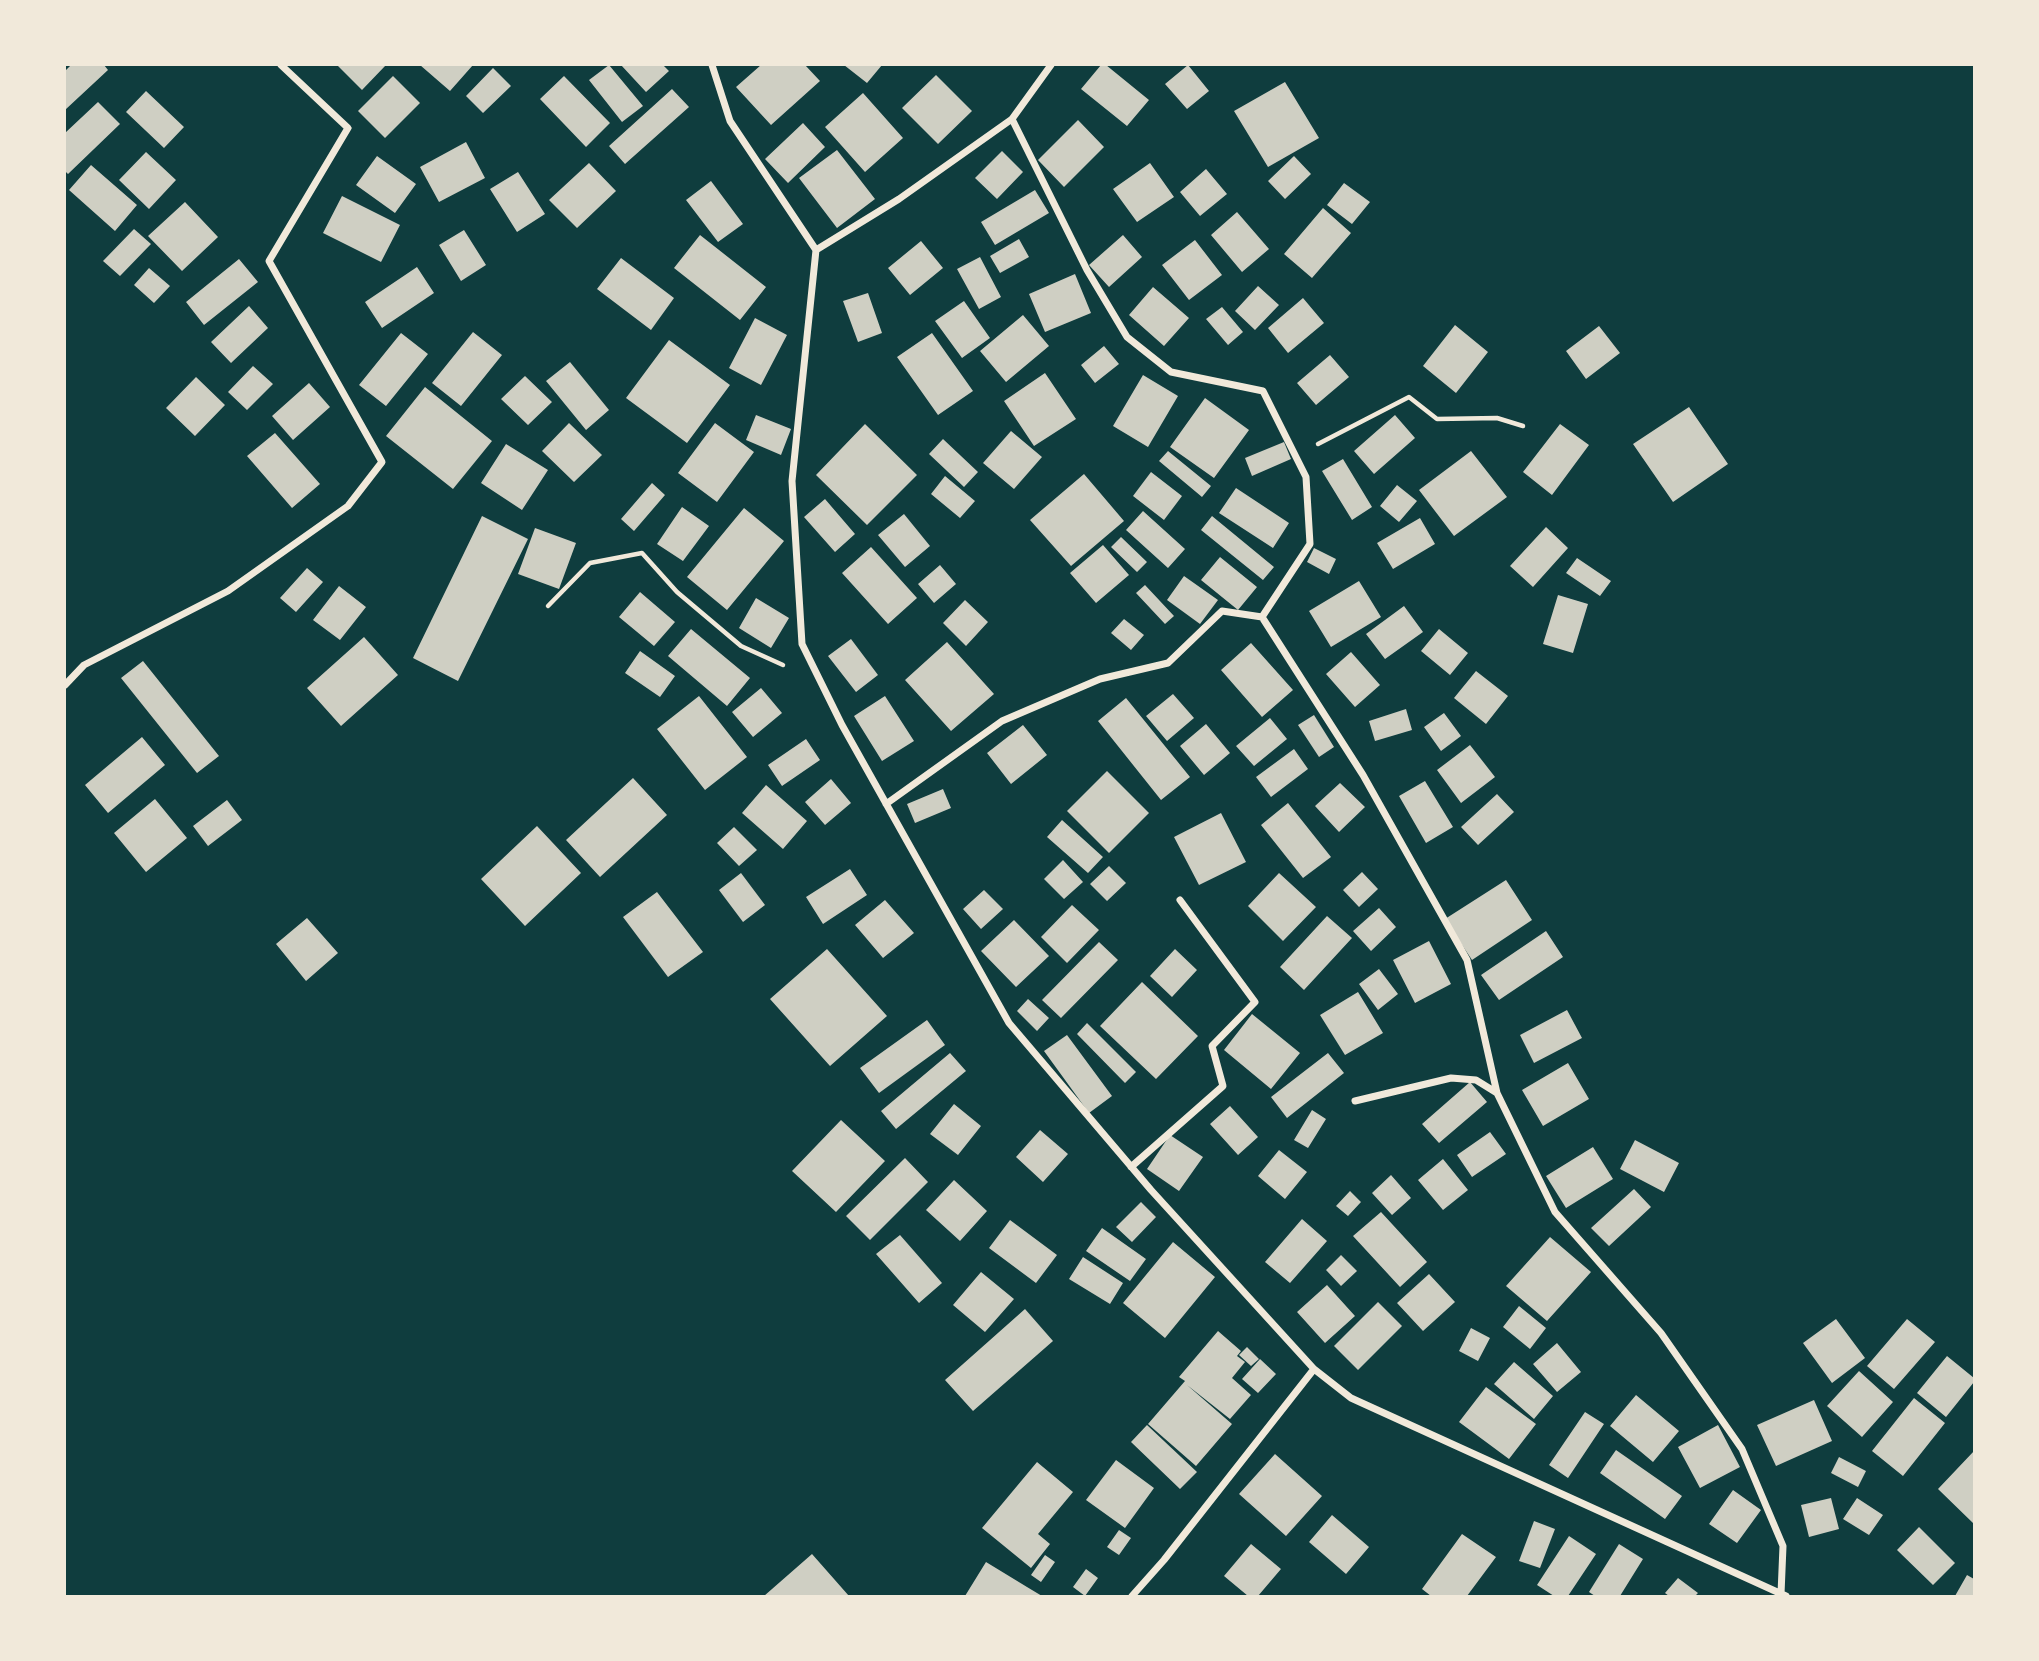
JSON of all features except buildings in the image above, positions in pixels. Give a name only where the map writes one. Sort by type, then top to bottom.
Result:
[{"type":"street","points":[[65,685],[84,665],[228,591],[348,506],[382,462],[269,261],[348,128],[281,65]]},
{"type":"street","points":[[712,65],[730,121],[816,250],[792,481],[802,644],[842,725],[886,804],[1009,1023],[1132,1167],[1314,1368],[1351,1398],[1783,1595],[1783,1546],[1742,1449],[1661,1333],[1555,1212],[1497,1093],[1467,960],[1363,775],[1262,617],[1222,611],[1168,663],[1100,680],[1002,721],[886,804]]},
{"type":"street","points":[[816,250],[899,199],[1012,119],[1051,65]]},
{"type":"street","points":[[1012,119],[1087,270],[1127,337],[1171,372],[1263,391],[1306,477],[1310,544],[1262,617]]},
{"type":"street","points":[[1132,1167],[1223,1086],[1212,1046],[1255,1002],[1180,900]]},
{"type":"street","points":[[1355,1101],[1451,1078],[1476,1080],[1497,1093]]},
{"type":"street","points":[[1132,1596],[1164,1560],[1314,1368]]},
{"type":"path","points":[[1295,456],[1409,397],[1437,419],[1497,418],[1523,426]]},
{"type":"path","points":[[548,606],[590,563],[642,553],[677,592],[741,646],[783,665],[802,644]]}]
